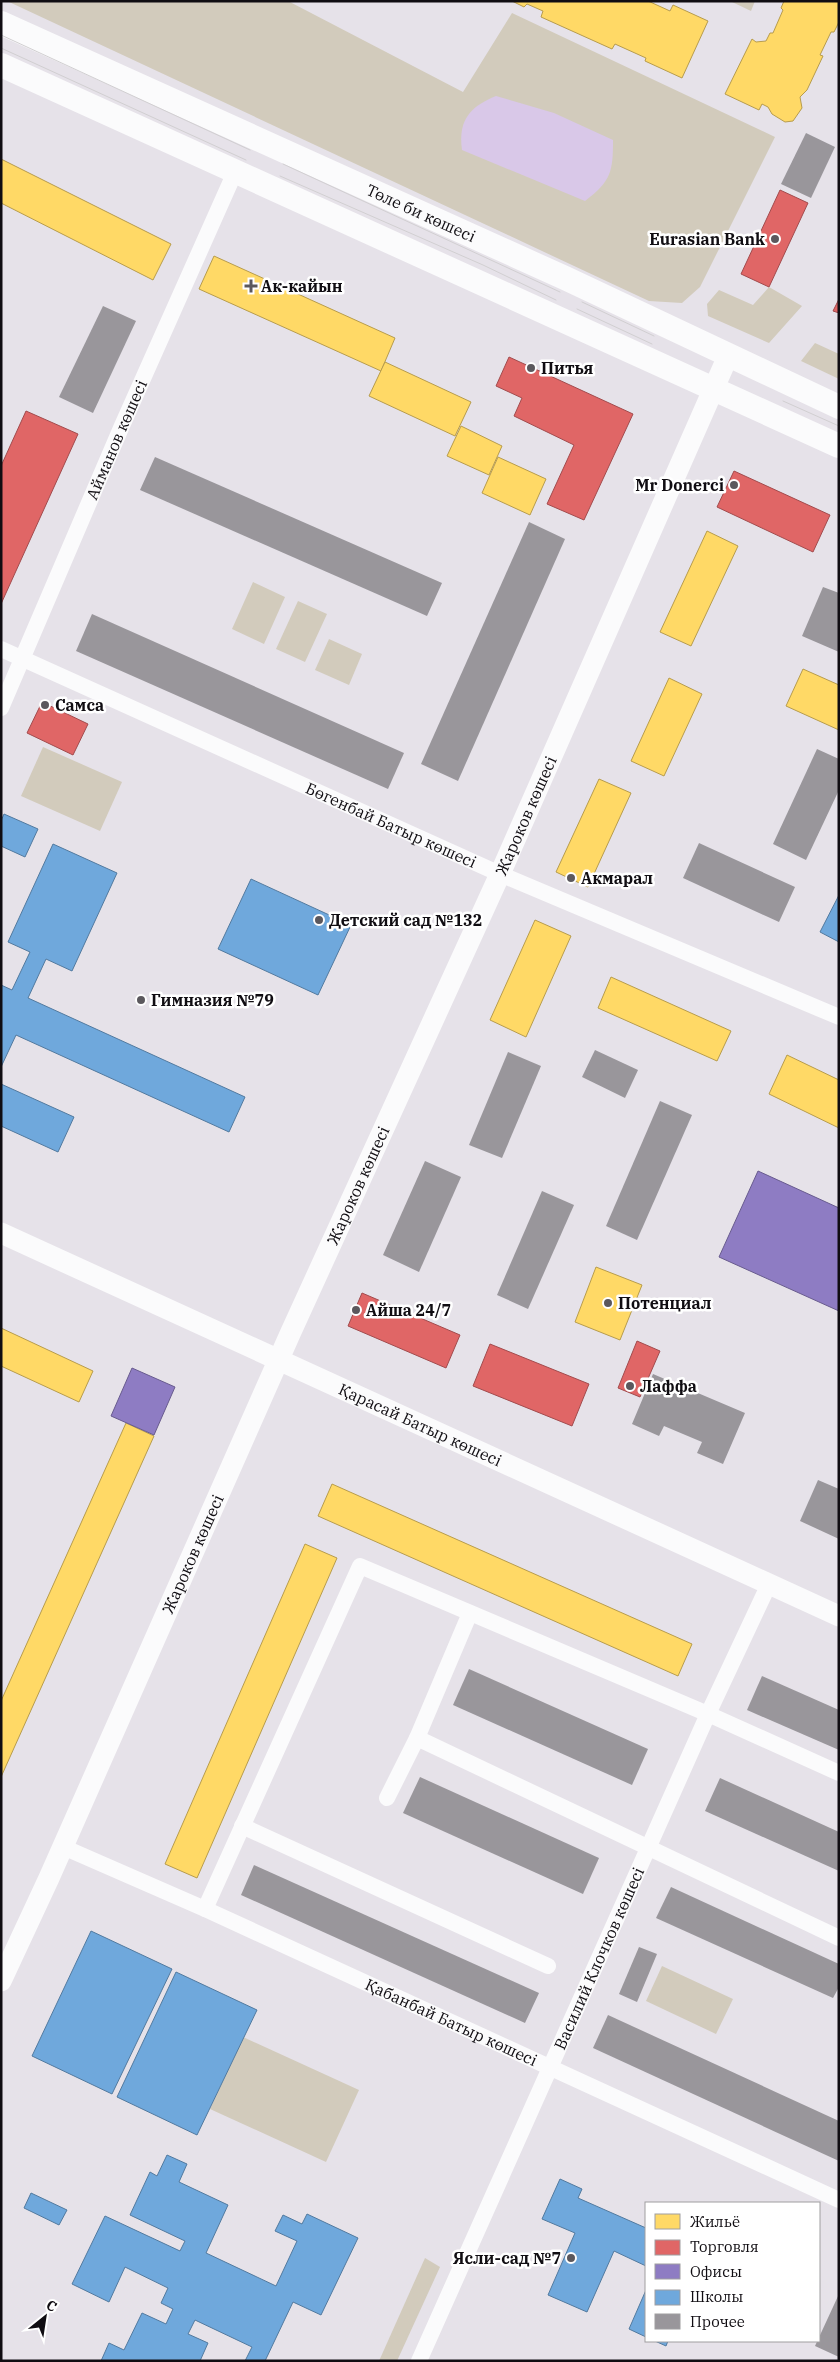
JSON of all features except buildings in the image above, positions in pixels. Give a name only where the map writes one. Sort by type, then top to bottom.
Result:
[{"type":"main road","name":"Төле би көшесі","points":[[1,24],[565,278],[839,407]]},
{"type":"main road","points":[[1,65],[839,446]]},
{"type":"main road","points":[[554,316],[569,304],[570,288],[565,278]]},
{"type":"street","name":"Айманов көшесі","points":[[1,708],[121,428],[235,172]]},
{"type":"street","name":"Жароков көшесі","points":[[1,1981],[63,1847],[279,1360],[500,874],[728,356]]},
{"type":"street","name":"Бөгенбай Батыр көшесі","points":[[1,649],[500,874],[839,1017]]},
{"type":"street","name":"Қарасай Батыр көшесі","points":[[1,1233],[839,1616]]},
{"type":"street","points":[[206,1909],[360,1566],[708,1714],[839,1772]]},
{"type":"street","name":"Василий Клочков көшесі","points":[[419,2361],[708,1714],[769,1584]]},
{"type":"street","points":[[387,1798],[417,1738],[470,1613]]},
{"type":"street","points":[[417,1738],[839,1938]]},
{"type":"street","points":[[242,1826],[548,1966]]},
{"type":"street","name":"Қабанбай Батыр көшесі","points":[[63,1847],[206,1909],[839,2200]]},
{"type":"shaded area","points":[[7,1],[288,1],[463,92],[512,13],[775,137],[700,287],[682,303],[649,301]]},
{"type":"shaded area","points":[[730,1],[755,1],[751,11]]},
{"type":"shaded area","points":[[496,96],[554,113],[613,140],[611,168],[609,175],[600,188],[585,201],[462,150],[462,131],[467,116],[479,105]]},
{"type":"shaded area","points":[[769,287],[802,306],[769,343],[708,316],[707,304],[719,290],[753,305]]},
{"type":"shaded area","points":[[815,343],[839,354],[839,379],[801,361]]},
{"type":"shaded area","points":[[253,582],[285,597],[264,644],[232,629]]},
{"type":"shaded area","points":[[298,601],[327,614],[305,662],[276,649]]},
{"type":"shaded area","points":[[329,639],[362,654],[349,685],[315,670]]},
{"type":"shaded area","points":[[43,747],[122,782],[100,831],[21,796]]},
{"type":"shaded area","points":[[662,1966],[733,1999],[716,2034],[646,2001]]},
{"type":"shaded area","points":[[243,2037],[359,2090],[326,2162],[210,2109]]},
{"type":"shaded area","points":[[425,2258],[440,2267],[397,2361],[379,2361]]},
{"type":"tram line","points":[[1,35],[250,150]]},
{"type":"tram line","points":[[1,48],[246,160]]},
{"type":"tram line","points":[[283,164],[560,292]]},
{"type":"tram line","points":[[280,176],[483,265],[556,300]]},
{"type":"tram line","points":[[582,302],[654,336]]},
{"type":"tram line","points":[[577,309],[652,344]]},
{"type":"tram line","points":[[783,401],[839,426]]},
{"type":"place","name":"Eurasian Bank","points":[[775,239]]},
{"type":"place","name":"Ак-кайын","points":[[251,286]]},
{"type":"place","name":"Питья","points":[[531,368]]},
{"type":"place","name":"Mr Donerci","points":[[734,485]]},
{"type":"place","name":"Самса","points":[[45,705]]},
{"type":"place","name":"Акмарал","points":[[571,878]]},
{"type":"place","name":"Детский сад №132","points":[[319,920]]},
{"type":"place","name":"Гимназия №79","points":[[141,1000]]},
{"type":"place","name":"Потенциал","points":[[608,1303]]},
{"type":"place","name":"Айша 24/7","points":[[356,1310]]},
{"type":"place","name":"Лаффа","points":[[630,1386]]},
{"type":"place","name":"Ясли-сад №7","points":[[571,2258]]}]
